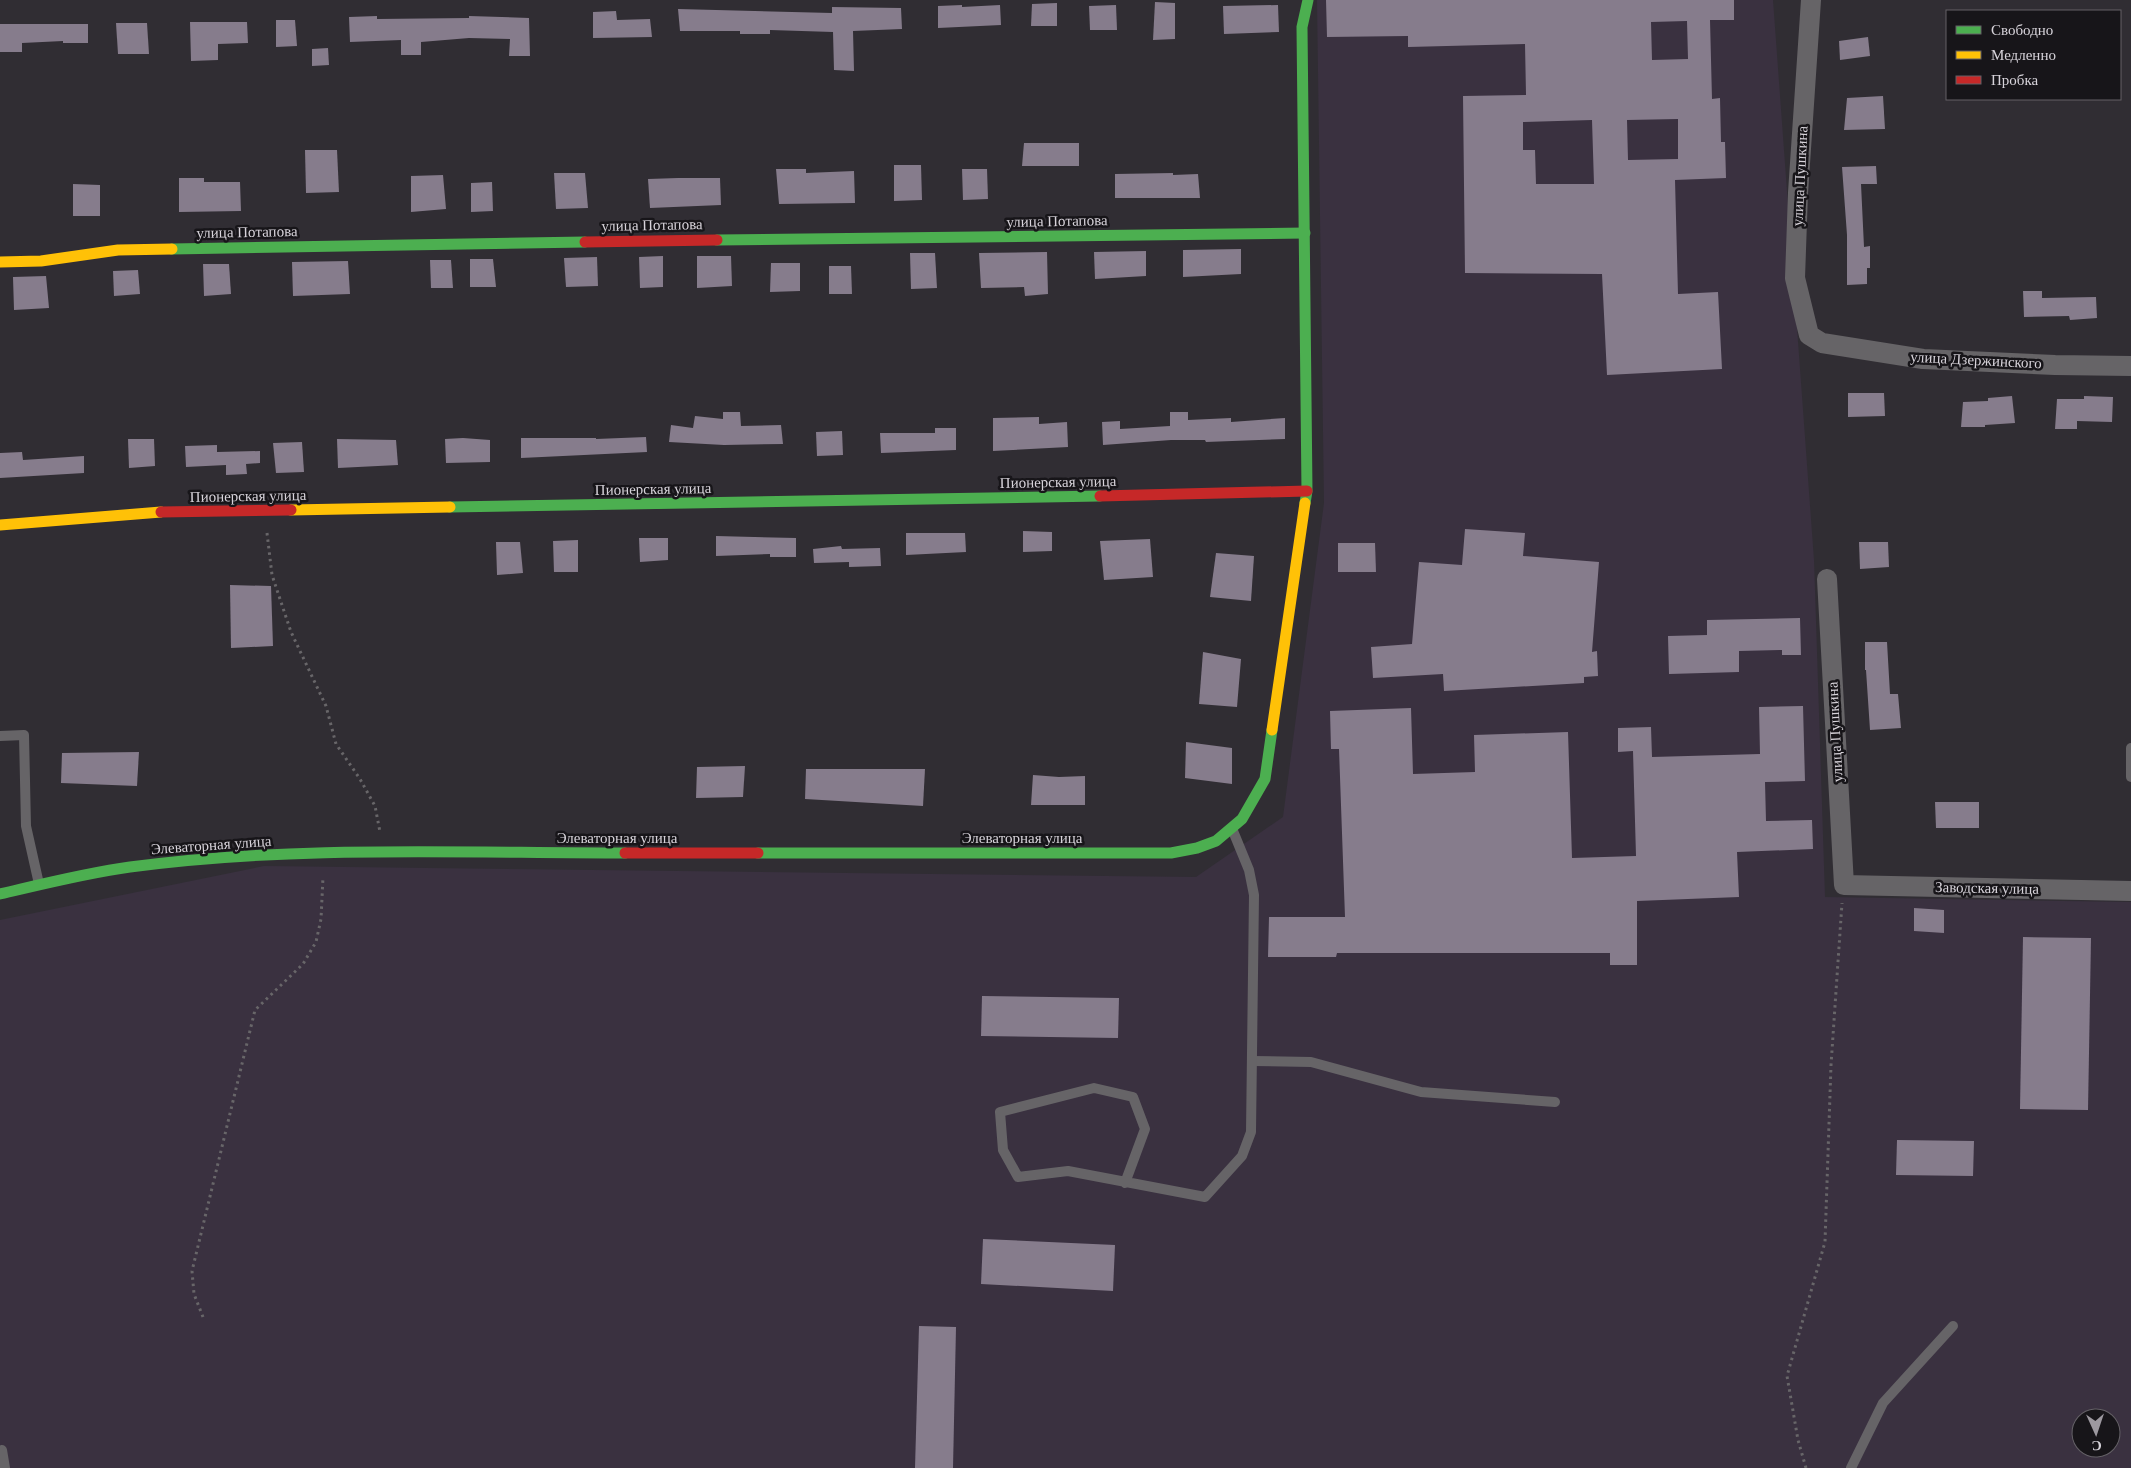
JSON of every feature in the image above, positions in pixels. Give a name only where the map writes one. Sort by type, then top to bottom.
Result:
[{"type":"street","name":"Элеваторная улица","points":[[0,894],[91,873],[143,866],[199,860],[324,853],[1171,853],[1206,846],[1232,830],[1254,804],[1265,779],[1307,491],[1302,27],[1308,0]]},
{"type":"street","name":"улица Пушкина","points":[[1811,0],[1798,193],[1796,278],[1809,335],[1822,343]]},
{"type":"street","name":"улица Потапова","points":[[0,262],[41,261],[127,250],[1305,233]]},
{"type":"street","name":"улица Дзержинского","points":[[1822,343],[1923,359],[2055,365],[2131,366]]},
{"type":"street","name":"Пионерская улица","points":[[0,525],[152,512],[1307,491]]},
{"type":"street","name":"улица Пушкина","points":[[1827,579],[1844,885]]},
{"type":"street","name":"Заводская улица","points":[[1844,885],[2131,890]]},
{"type":"lane","points":[[0,736],[24,735],[26,826],[39,885]]},
{"type":"lane","points":[[2131,748],[2131,777]]},
{"type":"lane","points":[[1126,1183],[1145,1128],[1133,1097],[1094,1088],[1000,1112],[1003,1150],[1018,1177],[1068,1171],[1126,1183],[1205,1197],[1242,1156],[1251,1132],[1254,895],[1249,870],[1232,830]]},
{"type":"lane","points":[[1252,1061],[1311,1062],[1422,1092],[1554,1102]]},
{"type":"lane","points":[[1851,1468],[1883,1403],[1953,1326]]},
{"type":"lane","points":[[2,1450],[5,1468]]},
{"type":"path","points":[[266,510],[270,566],[274,583],[292,632],[326,706],[336,744],[376,806],[383,852]]},
{"type":"path","points":[[203,1317],[194,1294],[192,1271],[255,1010],[303,964],[316,942],[321,919],[324,853]]},
{"type":"path","points":[[1806,1468],[1798,1440],[1787,1376],[1825,1242],[1831,1065],[1844,885]]},
{"type":"shaded area","points":[[1317,0],[1773,0],[1814,560],[1825,897],[2131,902],[2131,1468],[0,1468],[0,920],[264,866],[1196,877],[1283,817],[1324,503]]},
{"type":"building","points":[[1326,0],[1734,0],[1734,20],[1710,20],[1712,99],[1720,98],[1721,142],[1725,142],[1726,178],[1675,180],[1678,294],[1718,292],[1722,369],[1607,375],[1602,274],[1465,273],[1463,96],[1526,95],[1525,44],[1408,47],[1408,36],[1327,37]],"holes":[[[1687,21],[1688,59],[1652,60],[1651,22]],[[1678,119],[1678,159],[1628,160],[1627,120]],[[1592,120],[1594,184],[1536,184],[1535,150],[1523,150],[1523,122]]]},
{"type":"building","points":[[1155,2],[1175,3],[1175,39],[1153,40]]},
{"type":"building","points":[[1057,3],[1057,26],[1031,26],[1032,4]]},
{"type":"building","points":[[962,5],[962,7],[1000,5],[1001,25],[938,28],[938,6]]},
{"type":"building","points":[[1116,5],[1117,30],[1090,30],[1089,6]]},
{"type":"building","points":[[1278,5],[1279,32],[1224,34],[1223,6]]},
{"type":"building","points":[[832,7],[901,8],[902,29],[853,31],[854,71],[834,70],[833,32],[770,30],[770,34],[740,34],[740,31],[680,31],[678,9],[832,13]]},
{"type":"building","points":[[616,11],[617,20],[650,19],[652,37],[593,38],[593,12]]},
{"type":"building","points":[[377,16],[377,19],[469,18],[469,16],[529,18],[530,56],[509,56],[510,39],[469,38],[421,42],[421,55],[401,55],[401,40],[350,42],[349,17]]},
{"type":"building","points":[[276,20],[295,20],[297,46],[276,47]]},
{"type":"building","points":[[190,22],[247,22],[248,43],[218,44],[218,60],[191,61]]},
{"type":"building","points":[[116,23],[147,23],[149,54],[118,54]]},
{"type":"building","points":[[0,24],[88,24],[88,43],[63,43],[63,41],[22,43],[22,52],[0,52]]},
{"type":"building","points":[[1868,37],[1870,56],[1840,60],[1839,41]]},
{"type":"building","points":[[328,48],[329,65],[312,66],[312,49]]},
{"type":"building","points":[[1883,96],[1885,129],[1844,130],[1847,98]]},
{"type":"building","points":[[1024,143],[1079,143],[1079,166],[1022,166]]},
{"type":"building","points":[[305,150],[337,150],[339,192],[306,193]]},
{"type":"building","points":[[894,165],[921,165],[922,200],[894,201]]},
{"type":"building","points":[[1876,166],[1877,184],[1861,184],[1864,247],[1870,246],[1870,268],[1867,268],[1867,284],[1847,285],[1847,235],[1842,167]]},
{"type":"building","points":[[776,169],[806,169],[806,173],[854,171],[855,203],[779,204]]},
{"type":"building","points":[[962,169],[987,169],[988,199],[963,200]]},
{"type":"building","points":[[554,173],[585,173],[588,208],[556,209]]},
{"type":"building","points":[[1173,173],[1173,175],[1198,174],[1200,198],[1115,198],[1115,174]]},
{"type":"building","points":[[443,175],[446,209],[411,212],[411,176]]},
{"type":"building","points":[[179,178],[204,178],[204,182],[240,182],[241,211],[179,212]]},
{"type":"building","points":[[720,178],[721,205],[650,208],[648,179]]},
{"type":"building","points":[[492,182],[493,211],[471,212],[471,183]]},
{"type":"building","points":[[73,184],[100,185],[100,216],[73,216]]},
{"type":"building","points":[[1241,249],[1241,274],[1183,277],[1183,250]]},
{"type":"building","points":[[1146,251],[1146,276],[1095,279],[1094,252]]},
{"type":"building","points":[[1047,252],[1048,294],[1025,296],[1024,287],[981,288],[979,253]]},
{"type":"building","points":[[910,253],[935,253],[937,288],[911,289]]},
{"type":"building","points":[[663,256],[663,287],[640,288],[639,257]]},
{"type":"building","points":[[697,256],[731,256],[732,286],[697,288]]},
{"type":"building","points":[[597,257],[598,286],[566,287],[564,258]]},
{"type":"building","points":[[470,259],[493,259],[496,287],[470,287]]},
{"type":"building","points":[[430,260],[451,260],[453,288],[431,288]]},
{"type":"building","points":[[348,261],[350,294],[293,296],[292,262]]},
{"type":"building","points":[[771,263],[800,263],[800,291],[770,292]]},
{"type":"building","points":[[203,264],[229,264],[231,294],[204,296]]},
{"type":"building","points":[[829,266],[851,266],[852,294],[829,294]]},
{"type":"building","points":[[138,270],[140,294],[114,296],[113,271]]},
{"type":"building","points":[[46,276],[49,308],[14,310],[13,277]]},
{"type":"building","points":[[2023,291],[2042,291],[2042,298],[2096,297],[2097,318],[2070,320],[2069,316],[2024,317]]},
{"type":"building","points":[[1848,393],[1884,393],[1885,416],[1848,417]]},
{"type":"building","points":[[2012,396],[2015,423],[1985,425],[1985,427],[1961,427],[1963,402],[1988,401],[1988,398]]},
{"type":"building","points":[[2084,396],[2113,397],[2112,422],[2077,421],[2077,429],[2055,429],[2057,399],[2084,399]]},
{"type":"building","points":[[723,412],[740,412],[741,426],[781,425],[783,444],[724,445],[669,442],[671,425],[693,428],[695,416],[723,419]]},
{"type":"building","points":[[1170,412],[1188,412],[1188,420],[1231,418],[1231,422],[1285,418],[1285,439],[1206,442],[1205,440],[1171,440],[1103,445],[1102,422],[1120,421],[1120,429],[1170,426]]},
{"type":"building","points":[[1039,417],[1039,424],[1067,422],[1068,447],[993,451],[993,418]]},
{"type":"building","points":[[935,428],[956,428],[956,450],[881,453],[880,433],[935,433]]},
{"type":"building","points":[[842,431],[843,455],[817,456],[816,432]]},
{"type":"building","points":[[646,437],[647,452],[521,458],[521,438],[596,439]]},
{"type":"building","points":[[128,439],[154,439],[155,466],[129,468]]},
{"type":"building","points":[[337,439],[396,440],[398,465],[338,468]]},
{"type":"building","points":[[445,439],[490,440],[490,462],[446,463]]},
{"type":"building","points":[[302,442],[304,472],[276,473],[273,443]]},
{"type":"building","points":[[217,445],[217,452],[260,451],[260,463],[246,464],[247,474],[226,475],[226,465],[186,467],[185,446]]},
{"type":"building","points":[[22,452],[23,460],[84,456],[84,473],[0,478],[0,453]]},
{"type":"building","points":[[1465,529],[1525,533],[1523,556],[1599,562],[1592,652],[1597,651],[1598,676],[1584,677],[1584,683],[1444,691],[1443,674],[1373,678],[1371,647],[1412,644],[1419,562],[1462,565]]},
{"type":"building","points":[[1023,531],[1052,532],[1052,551],[1023,552]]},
{"type":"building","points":[[906,533],[965,533],[966,552],[906,555]]},
{"type":"building","points":[[716,536],[796,538],[796,557],[770,557],[770,554],[716,556]]},
{"type":"building","points":[[639,538],[668,538],[668,560],[640,562]]},
{"type":"building","points":[[1150,539],[1153,577],[1104,580],[1100,541]]},
{"type":"building","points":[[578,540],[578,572],[554,572],[553,541]]},
{"type":"building","points":[[496,542],[520,542],[523,573],[497,575]]},
{"type":"building","points":[[1859,542],[1888,542],[1889,567],[1860,569]]},
{"type":"building","points":[[1338,543],[1375,543],[1376,572],[1338,572]]},
{"type":"building","points":[[841,546],[842,549],[880,548],[881,566],[849,567],[849,562],[814,563],[813,549]]},
{"type":"building","points":[[1216,553],[1254,556],[1251,601],[1210,597]]},
{"type":"building","points":[[230,585],[271,586],[273,646],[231,648]]},
{"type":"building","points":[[1800,618],[1801,655],[1782,655],[1782,650],[1739,651],[1739,672],[1669,674],[1668,636],[1707,635],[1707,620]]},
{"type":"building","points":[[1865,642],[1887,642],[1890,694],[1898,694],[1901,728],[1870,730],[1865,670]]},
{"type":"building","points":[[1203,652],[1241,659],[1237,707],[1199,704]]},
{"type":"building","points":[[1803,706],[1805,781],[1765,782],[1766,821],[1812,820],[1813,849],[1737,852],[1739,897],[1637,901],[1637,965],[1610,965],[1610,953],[1337,953],[1336,957],[1268,957],[1269,917],[1345,917],[1339,749],[1331,749],[1330,711],[1411,708],[1413,774],[1475,772],[1474,735],[1568,732],[1572,858],[1636,856],[1633,751],[1618,752],[1618,728],[1651,727],[1652,757],[1760,754],[1759,707]]},
{"type":"building","points":[[1186,742],[1232,748],[1232,784],[1185,778]]},
{"type":"building","points":[[139,752],[137,786],[61,783],[62,753]]},
{"type":"building","points":[[745,766],[743,797],[696,798],[697,767]]},
{"type":"building","points":[[806,769],[925,769],[923,806],[805,799]]},
{"type":"building","points":[[1033,775],[1085,776],[1085,805],[1031,805]]},
{"type":"building","points":[[1935,802],[1979,802],[1979,828],[1936,828]]},
{"type":"building","points":[[1914,908],[1944,910],[1944,933],[1914,931]]},
{"type":"building","points":[[2023,937],[2091,938],[2088,1110],[2020,1109]]},
{"type":"building","points":[[982,996],[1119,998],[1118,1038],[981,1036]]},
{"type":"building","points":[[1897,1140],[1974,1141],[1973,1176],[1896,1175]]},
{"type":"building","points":[[983,1239],[1115,1245],[1113,1291],[981,1284]]},
{"type":"building","points":[[919,1326],[956,1327],[953,1468],[915,1468]]},
{"type":"traffic: fast","points":[[1305,503],[1307,491],[1302,27],[1308,0]]},
{"type":"traffic: fast","points":[[717,240],[1305,233]]},
{"type":"traffic: fast","points":[[172,249],[585,242]]},
{"type":"traffic: fast","points":[[450,507],[1100,496]]},
{"type":"traffic: fast","points":[[758,853],[1171,853],[1197,848],[1216,841],[1242,819],[1265,779],[1272,730]]},
{"type":"traffic: fast","points":[[0,894],[114,869],[191,860],[315,853],[625,853]]},
{"type":"traffic: slow","points":[[0,262],[41,261],[118,250],[172,249]]},
{"type":"traffic: slow","points":[[1272,730],[1305,503]]},
{"type":"traffic: slow","points":[[291,510],[450,507]]},
{"type":"traffic: slow","points":[[0,525],[161,512]]},
{"type":"traffic: jam","points":[[585,242],[717,240]]},
{"type":"traffic: jam","points":[[1100,496],[1307,491]]},
{"type":"traffic: jam","points":[[161,512],[291,510]]},
{"type":"traffic: jam","points":[[625,853],[758,853]]}]
